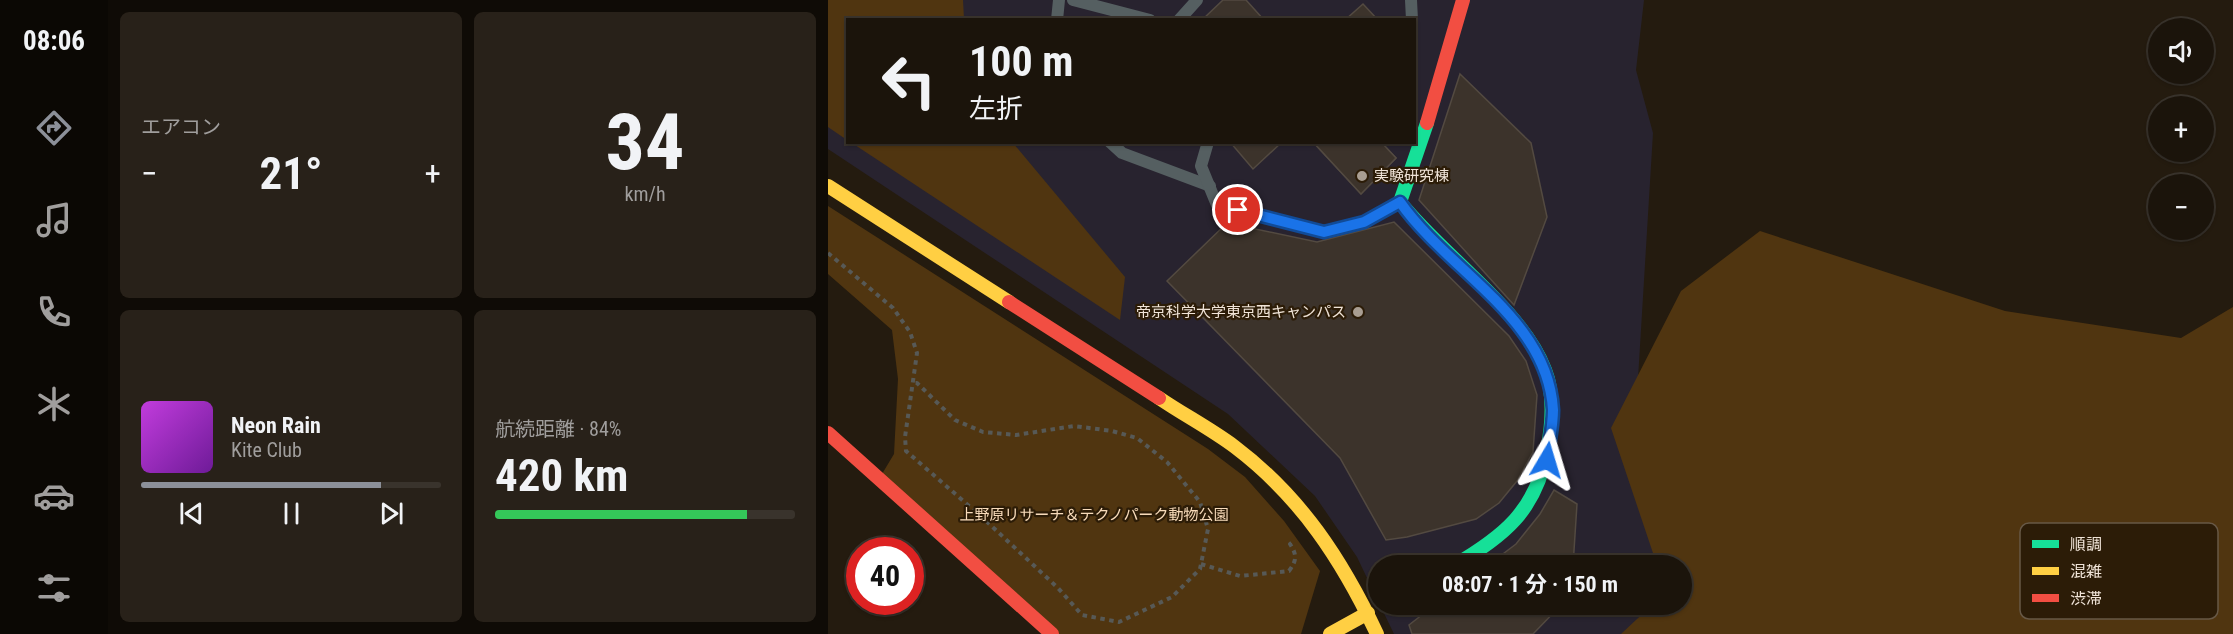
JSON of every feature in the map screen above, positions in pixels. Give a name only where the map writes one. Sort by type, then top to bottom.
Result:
[{"type":"street","points":[[1463,0],[1400,202],[1415,223],[1512,318],[1543,363],[1553,411],[1547,460],[1533,502],[1489,545],[1472,555]]},
{"type":"street","points":[[828,186],[1163,401],[1206,425],[1250,456],[1280,483],[1313,522],[1337,554],[1368,613],[1330,634]]},
{"type":"street","points":[[828,433],[1052,634]]},
{"type":"street","points":[[1369,615],[1377,634]]},
{"type":"lane","points":[[1057,18],[1059,0]]},
{"type":"lane","points":[[1073,0],[1142,18]]},
{"type":"lane","points":[[1181,18],[1197,0]]},
{"type":"lane","points":[[1411,0],[1412,18]]},
{"type":"lane","points":[[1112,144],[1122,153],[1210,186]]},
{"type":"lane","points":[[1207,144],[1201,166],[1217,205],[1324,232],[1364,222],[1400,202]]},
{"type":"path","points":[[828,254],[893,308],[910,332],[917,353],[905,437],[906,451],[984,519],[1058,588],[1082,615],[1119,622],[1172,597],[1200,569],[1208,529],[1200,502],[1167,462],[1137,438],[1112,431],[1074,426],[1016,435],[983,432],[955,420],[917,383],[914,383]]},
{"type":"path","points":[[1201,564],[1240,576],[1289,571],[1296,563],[1296,554],[1290,544],[1297,539]]},
{"type":"shaded area","name":"帝京科学大学東京西キャンパス","points":[[841,0],[1644,0],[1636,70],[1653,133],[1635,428],[1695,552],[1692,570],[1692,555],[1368,555],[1368,580],[1357,557],[1315,496],[1228,414],[828,149],[828,41]]},
{"type":"shaded area","name":"帝京科学大学東京西キャンパス","points":[[1385,615],[1684,615],[1681,634],[1394,634]]},
{"type":"green space","points":[[828,0],[963,0],[964,18],[846,18],[846,139],[828,127]]},
{"type":"green space","points":[[854,144],[1014,144],[1125,277],[1120,320]]},
{"type":"green space","name":"上野原リサーチ＆テクノパーク動物公園","points":[[828,206],[1208,449],[1245,477],[1284,521],[1320,571],[1301,634],[1052,634],[879,479],[894,454],[898,379],[892,330],[828,274]]},
{"type":"green space","points":[[1760,231],[2005,311],[2181,338],[2233,307],[2233,634],[1621,634],[1641,615],[1692,615],[1692,555],[1654,555],[1611,428],[1681,291]]},
{"type":"building","points":[[1223,0],[1246,0],[1262,18],[1204,18]]},
{"type":"building","points":[[1363,4],[1376,18],[1347,18]]},
{"type":"building","points":[[1460,74],[1531,143],[1547,217],[1514,305],[1419,200]]},
{"type":"building","points":[[1232,144],[1280,144],[1253,169]]},
{"type":"building","name":"実験研究棟","points":[[1315,144],[1383,144],[1396,158],[1361,194]]},
{"type":"building","name":"実験研究棟","points":[[1315,144],[1383,144],[1396,158],[1361,194]]},
{"type":"building","points":[[1394,222],[1509,336],[1526,361],[1537,395],[1533,452],[1517,481],[1499,503],[1476,519],[1407,537],[1386,540],[1340,458],[1167,281],[1227,223],[1317,242]]},
{"type":"building","points":[[1554,490],[1577,504],[1574,555],[1502,555],[1516,544],[1540,514]]},
{"type":"building","points":[[1422,615],[1551,615],[1533,634],[1412,634],[1409,625]]},
{"type":"traffic: fast","points":[[1427,123],[1400,202],[1519,325],[1534,347],[1545,370],[1550,390],[1551,421],[1547,451],[1535,490],[1515,520],[1502,533],[1471,555]]},
{"type":"traffic: slow","points":[[828,186],[1009,302]]},
{"type":"traffic: slow","points":[[1159,398],[1235,447],[1280,487],[1300,509],[1334,555],[1377,634]]},
{"type":"traffic: slow","points":[[1330,634],[1368,613]]},
{"type":"traffic: jam","points":[[1427,123],[1463,0]]},
{"type":"traffic: jam","points":[[1009,302],[1159,398]]},
{"type":"traffic: jam","points":[[828,433],[1052,634]]},
{"type":"place","name":"実験研究棟","points":[[1362,176]]},
{"type":"place","name":"帝京科学大学東京西キャンパス","points":[[1358,312]]},
{"type":"route","points":[[1238,210],[1324,232],[1364,222],[1400,202],[1415,223],[1512,318],[1543,363],[1553,411],[1547,460]]}]
